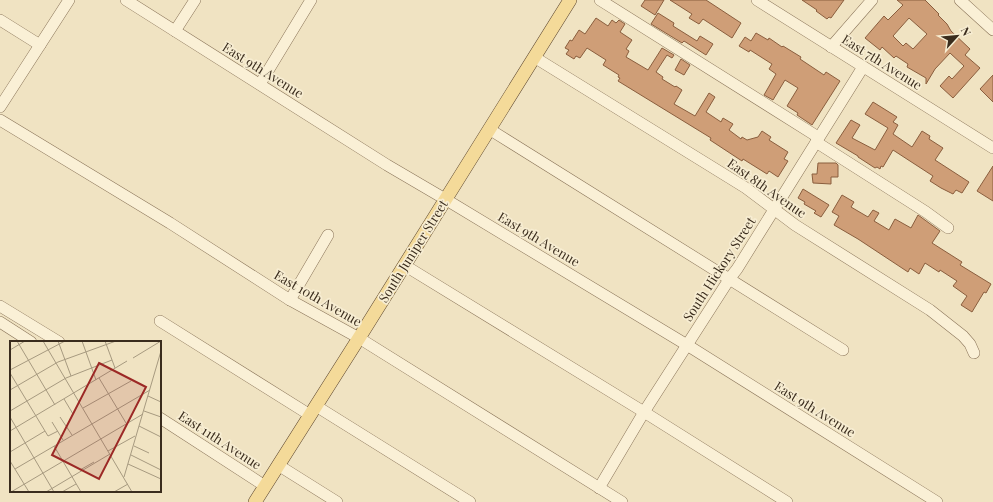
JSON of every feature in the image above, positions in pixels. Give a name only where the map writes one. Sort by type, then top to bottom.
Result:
[{"type":"main road","name":"South Juniper Street","points":[[255,502],[570,0]]},
{"type":"street","points":[[0,107],[69,0]]},
{"type":"street","name":"East 9th Avenue","points":[[126,0],[387,165],[687,345],[937,502]]},
{"type":"street","points":[[175,31],[195,0]]},
{"type":"street","points":[[260,84],[311,0]]},
{"type":"street","points":[[600,0],[817,140],[948,228]]},
{"type":"street","name":"East 7th Avenue","points":[[757,0],[993,148]]},
{"type":"street","points":[[831,46],[872,0]]},
{"type":"street","points":[[960,0],[993,30]]},
{"type":"street","points":[[0,20],[40,45]]},
{"type":"street","name":"East 8th Avenue","points":[[534,57],[746,188],[814,238],[930,310],[963,336],[974,353]]},
{"type":"street","name":"South Hickory Street","points":[[599,488],[644,412],[730,278],[737,270],[773,209],[863,67]]},
{"type":"street","name":"East 10th Avenue","points":[[0,120],[170,223],[290,300],[359,338],[622,502]]},
{"type":"street","points":[[489,130],[730,278],[843,350]]},
{"type":"street","points":[[290,300],[328,235]]},
{"type":"street","points":[[404,266],[644,412],[786,502]]},
{"type":"street","points":[[0,306],[57,341]]},
{"type":"street","points":[[160,321],[470,502]]},
{"type":"street","points":[[0,322],[29,341]]},
{"type":"street","name":"East 11th Avenue","points":[[161,419],[265,486]]},
{"type":"street","name":"East 11th Avenue","points":[[278,465],[337,502]]},
{"type":"building","points":[[645,0],[664,0],[655,15],[641,6]]},
{"type":"building","points":[[670,0],[706,0],[741,23],[732,38],[703,19],[699,24],[689,18],[692,14]]},
{"type":"building","points":[[802,0],[844,0],[831,18],[829,17],[827,19]]},
{"type":"building","points":[[897,0],[925,0],[939,14],[938,15],[947,24],[951,31],[970,49],[965,55],[980,68],[953,98],[940,86],[949,76],[952,79],[964,66],[950,53],[935,69],[926,84],[926,78],[907,67],[908,64],[896,56],[894,58],[882,47],[880,50],[865,38],[884,16],[888,20],[903,5]],"holes":[[[909,18],[927,34],[913,49],[906,43],[903,46],[893,36]]]},
{"type":"building","points":[[658,13],[674,23],[673,26],[697,41],[700,36],[713,44],[706,55],[684,41],[682,43],[651,24]]},
{"type":"building","points":[[596,18],[608,26],[612,20],[616,23],[619,20],[625,24],[620,32],[632,40],[626,49],[629,51],[626,57],[648,70],[662,48],[674,55],[672,58],[667,55],[656,72],[663,77],[662,79],[682,90],[674,104],[695,116],[709,93],[715,97],[706,112],[721,122],[723,118],[733,124],[729,130],[741,139],[742,137],[747,140],[758,137],[762,131],[771,137],[769,140],[788,152],[784,159],[788,161],[778,177],[769,171],[767,174],[743,159],[742,161],[710,140],[711,138],[618,81],[620,78],[618,77],[619,75],[603,65],[606,60],[587,48],[580,58],[576,56],[574,59],[566,54],[569,50],[565,48],[570,40],[572,41],[579,30],[585,34]]},
{"type":"building","points":[[756,33],[768,40],[769,38],[801,57],[800,59],[824,75],[826,72],[840,81],[812,125],[787,106],[798,88],[785,80],[773,100],[764,95],[776,74],[769,69],[772,64],[750,50],[749,52],[739,46],[745,37],[751,41]]},
{"type":"building","points":[[681,59],[690,65],[684,75],[675,70]]},
{"type":"building","points":[[993,75],[993,102],[980,89]]},
{"type":"building","points":[[873,102],[897,117],[893,122],[898,125],[893,134],[912,147],[922,131],[930,136],[929,139],[943,148],[935,160],[969,182],[962,193],[956,190],[953,194],[941,188],[930,181],[933,176],[893,150],[883,167],[881,166],[880,169],[877,167],[875,168],[836,143],[851,120],[860,125],[852,138],[875,150],[888,128],[865,114]]},
{"type":"building","points":[[818,163],[836,163],[838,165],[838,177],[831,177],[831,184],[813,183],[812,174],[817,174]]},
{"type":"building","points":[[993,166],[993,201],[977,191]]},
{"type":"building","points":[[803,189],[829,205],[821,217],[814,213],[816,211],[804,204],[805,202],[798,198]]},
{"type":"building","points":[[842,195],[854,202],[851,207],[868,217],[873,210],[879,213],[874,221],[889,230],[895,219],[911,228],[918,215],[940,231],[932,243],[962,262],[960,265],[991,284],[986,293],[984,292],[972,312],[961,305],[967,296],[953,286],[957,281],[940,270],[939,272],[925,263],[919,274],[910,268],[908,272],[834,225],[839,216],[832,212]]}]
